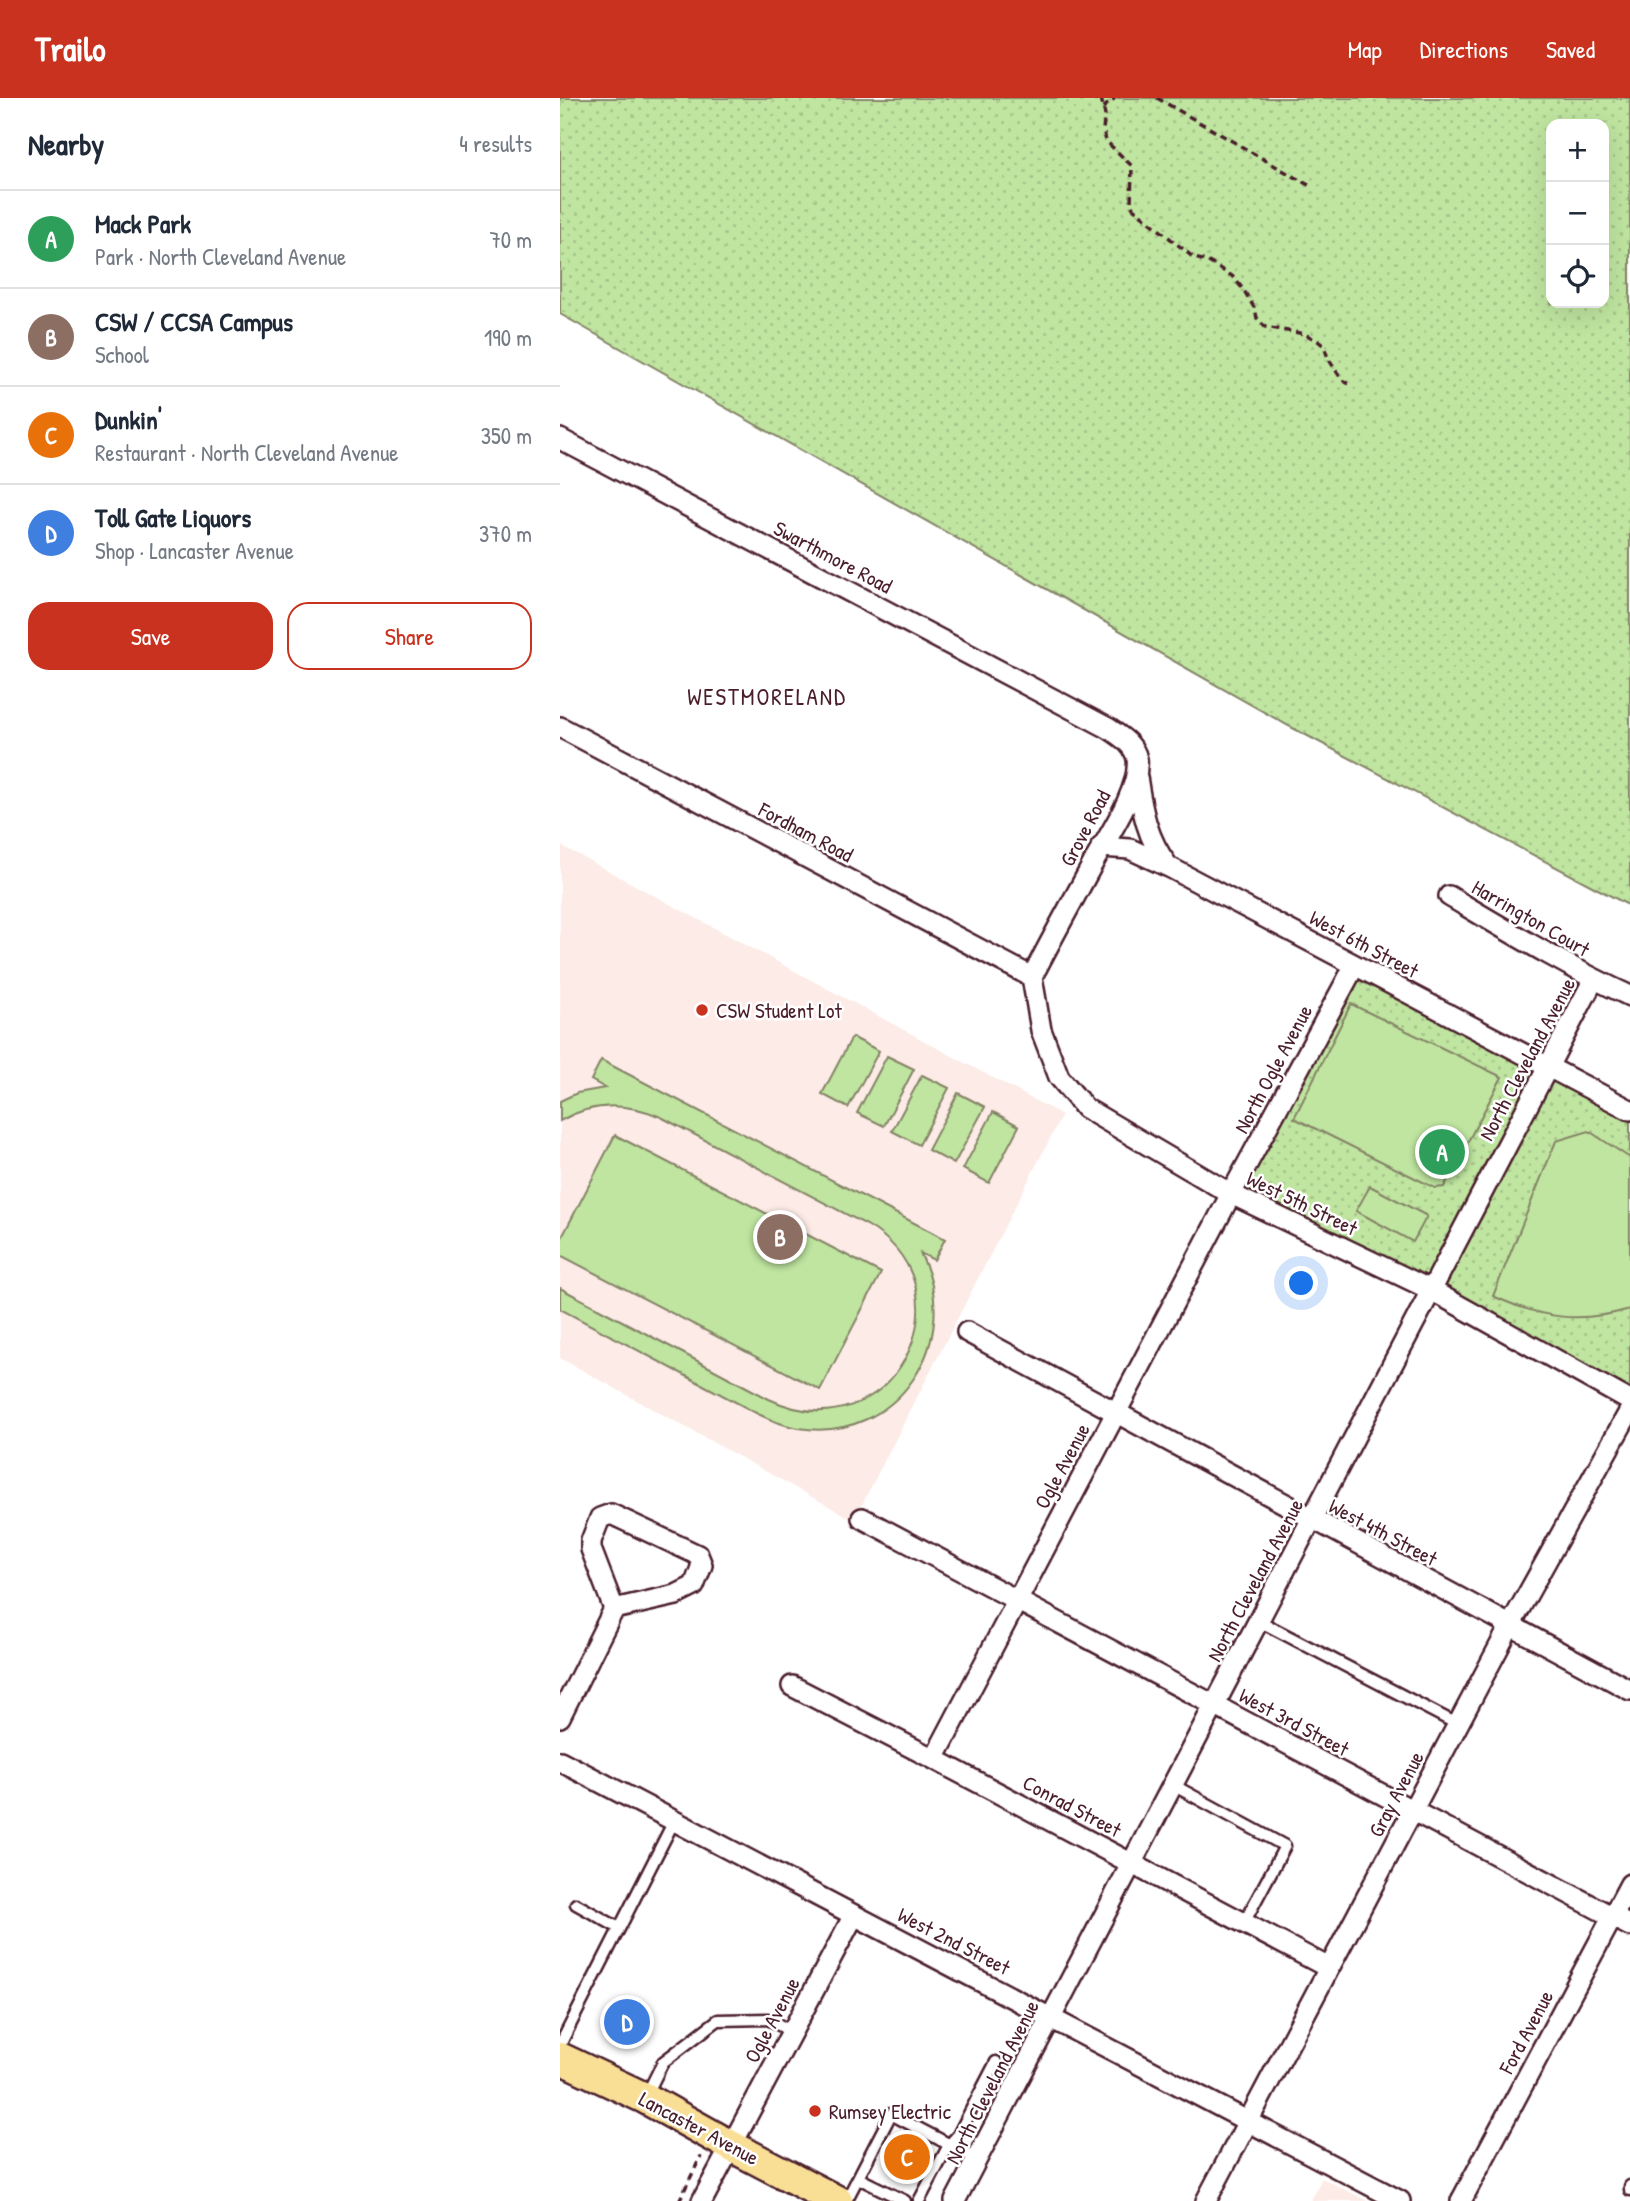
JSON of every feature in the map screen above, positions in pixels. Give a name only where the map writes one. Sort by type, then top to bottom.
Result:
[{"type":"main road","name":"Lancaster Avenue","points":[[560,2058],[645,2098],[837,2201]]},
{"type":"street","name":"Swarthmore Road","points":[[560,439],[1108,727],[1129,743],[1137,759],[1137,771]]},
{"type":"street","name":"Fordham Road","points":[[560,727],[1032,977]]},
{"type":"street","name":"Grove Road","points":[[1032,977],[1101,847],[1123,812],[1137,771]]},
{"type":"street","points":[[1137,771],[1146,827],[1156,850],[1168,867]]},
{"type":"street","name":"West 6th Street","points":[[1101,847],[1130,849],[1168,867],[1630,1110]]},
{"type":"street","name":"Harrington Court","points":[[1448,896],[1539,950],[1630,996]]},
{"type":"street","name":"North Ogle Avenue","points":[[1231,1194],[1355,965]]},
{"type":"street","name":"West 5th Street","points":[[1032,977],[1041,1030],[1059,1077],[1085,1108],[1231,1194],[1432,1290],[1630,1401]]},
{"type":"street","name":"North Cleveland Avenue","points":[[955,2201],[1594,979]]},
{"type":"street","name":"Ogle Avenue","points":[[934,1759],[1231,1194]]},
{"type":"street","name":"West 4th Street","points":[[967,1332],[1630,1690]]},
{"type":"street","name":"Gray Avenue","points":[[1206,2201],[1510,1626],[1630,1410]]},
{"type":"street","points":[[560,1717],[614,1609],[591,1549],[591,1541],[600,1518],[611,1514],[698,1555],[702,1565],[694,1586],[676,1595],[614,1609]]},
{"type":"street","name":"West 3rd Street","points":[[862,1518],[1621,1922]]},
{"type":"street","name":"Conrad Street","points":[[792,1686],[1329,1968]]},
{"type":"street","name":"West 2nd Street","points":[[560,1761],[1400,2201]]},
{"type":"street","name":"Ford Avenue","points":[[1461,2201],[1621,1922],[1630,1884]]},
{"type":"street","name":"Ogle Avenue","points":[[702,2201],[854,1915]]},
{"type":"lane","points":[[1259,1621],[1459,1725]]},
{"type":"lane","points":[[1173,1785],[1285,1846],[1244,1923]]},
{"type":"lane","points":[[560,2045],[674,1821]]},
{"type":"lane","points":[[576,1904],[619,1928]]},
{"type":"lane","points":[[645,2098],[663,2063],[718,2020],[768,2019],[792,2032]]},
{"type":"lane","points":[[919,2201],[996,2063]]},
{"type":"lane","points":[[846,2201],[891,2114],[977,2159]]},
{"type":"lane","points":[[858,2178],[905,2201]]},
{"type":"path","points":[[1101,98],[1106,141],[1132,166],[1133,208],[1194,258],[1207,261],[1232,276],[1243,289],[1255,309],[1257,318],[1265,327],[1305,334],[1318,341],[1324,346],[1342,380],[1349,384]]},
{"type":"path","points":[[1103,108],[1115,98]]},
{"type":"path","points":[[1157,98],[1312,187]]},
{"type":"path","points":[[679,2201],[701,2156],[701,2149]]},
{"type":"shaded area","points":[[560,845],[1062,1115],[854,1520],[560,1358]]},
{"type":"shaded area","points":[[1322,2178],[1368,2201],[1310,2201]]},
{"type":"green space","points":[[560,98],[1630,98],[1630,906],[1287,725],[560,314]]},
{"type":"green space","points":[[1355,965],[1630,1110],[1630,1401],[1231,1194]]},
{"type":"green space","points":[[1351,1004],[1502,1077],[1444,1187],[1435,1188],[1294,1118]]},
{"type":"green space","points":[[852,1037],[879,1051],[848,1108],[822,1094]]},
{"type":"green space","points":[[887,1056],[914,1069],[884,1126],[857,1113]]},
{"type":"green space","points":[[601,1060],[945,1239],[934,1260],[920,1253],[932,1286],[934,1319],[928,1350],[914,1379],[892,1402],[866,1420],[834,1429],[788,1426],[758,1414],[560,1309],[560,1288],[769,1399],[813,1411],[851,1405],[883,1387],[905,1358],[917,1324],[916,1288],[900,1254],[867,1225],[648,1112],[622,1107],[597,1107],[560,1121],[560,1101],[577,1093],[605,1088],[591,1080]]},
{"type":"green space","points":[[922,1075],[949,1088],[919,1145],[892,1131]]},
{"type":"green space","points":[[958,1093],[985,1107],[954,1164],[928,1150]]},
{"type":"green space","points":[[993,1112],[1019,1126],[989,1183],[963,1169]]},
{"type":"green space","points":[[1589,1131],[1630,1158],[1630,1309],[1593,1316],[1560,1316],[1527,1309],[1493,1296],[1556,1141]]},
{"type":"green space","points":[[615,1135],[881,1273],[820,1390],[560,1255],[560,1241]]},
{"type":"green space","points":[[1370,1186],[1427,1216],[1413,1242],[1356,1211]]},
{"type":"place","name":"CSW Student Lot","points":[[702,1010]]},
{"type":"place","name":"Mack Park","points":[[1442,1152]]},
{"type":"place","name":"CSW / CCSA Campus","points":[[780,1237]]},
{"type":"place","name":"Toll Gate Liquors","points":[[627,2022]]},
{"type":"place","name":"Rumsey Electric","points":[[815,2111]]},
{"type":"place","name":"Dunkin'","points":[[907,2157]]},
{"type":"district","name":"WESTMORELAND","points":[[767,696]]}]
